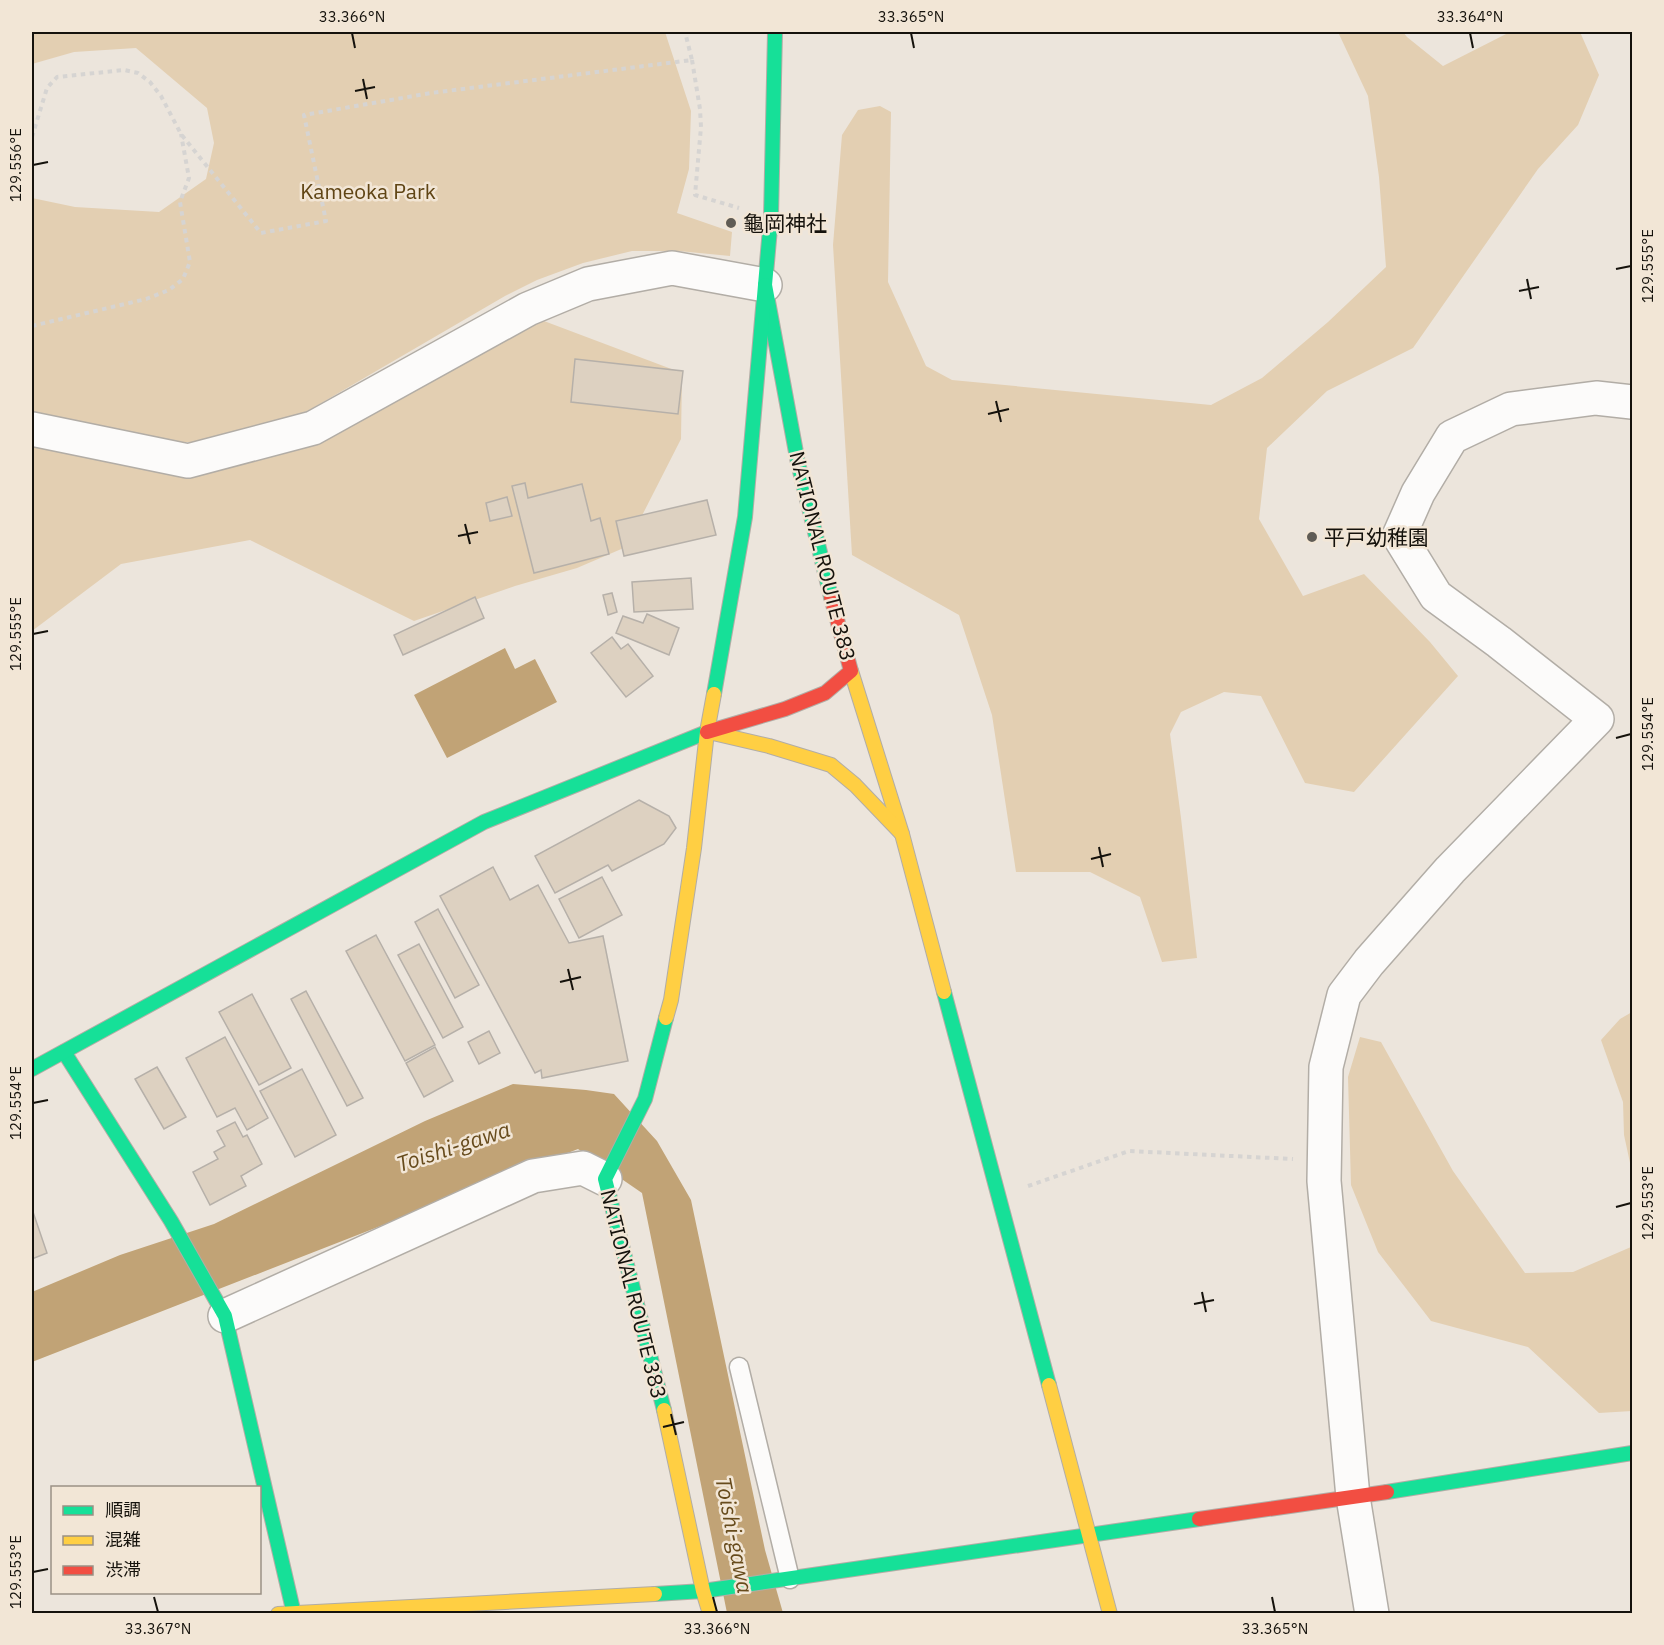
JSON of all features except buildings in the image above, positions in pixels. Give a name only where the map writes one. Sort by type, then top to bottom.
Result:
[{"type":"main road","name":"NATIONAL ROUTE 383","points":[[710,1614],[657,1380],[605,1179],[645,1099],[671,1000],[694,848],[707,732],[746,517],[771,217],[775,32]]},
{"type":"main road","name":"NATIONAL ROUTE 383","points":[[707,732],[785,709],[825,693],[851,671],[798,463],[765,285]]},
{"type":"main road","points":[[851,671],[902,834],[1110,1614]]},
{"type":"main road","points":[[32,1069],[484,822],[707,732],[769,746],[831,765],[855,785],[902,834]]},
{"type":"main road","points":[[64,1052],[171,1221],[225,1316],[294,1613]]},
{"type":"main road","points":[[278,1614],[703,1591],[1353,1497],[1632,1453]]},
{"type":"street","points":[[32,429],[188,461],[313,428],[528,309],[588,284],[672,268],[765,285]]},
{"type":"street","points":[[1372,1614],[1353,1497],[1324,1180],[1326,1067],[1344,995],[1369,962],[1450,870],[1597,719],[1436,596],[1399,536],[1418,493],[1452,437],[1511,409],[1596,398],[1632,402]]},
{"type":"street","points":[[225,1316],[533,1176],[583,1168],[605,1179]]},
{"type":"lane","points":[[739,1367],[783,1579]]},
{"type":"path","points":[[685,32],[700,108],[701,127],[694,195],[771,217]]},
{"type":"path","points":[[32,137],[47,88],[57,77],[124,70],[138,73],[150,82],[161,96],[181,134],[261,233],[326,221],[304,115],[431,93],[692,60]]},
{"type":"path","points":[[32,326],[146,299],[169,290],[183,279],[190,262],[180,202],[189,178],[181,134]]},
{"type":"path","points":[[999,1196],[1129,1151],[1324,1160]]},
{"type":"green space","name":"Kameoka Park","points":[[32,32],[665,32],[691,111],[689,169],[677,213],[732,232],[730,256],[679,251],[632,251],[583,263],[537,280],[505,296],[311,409],[282,423],[199,442],[182,442],[32,414],[32,198],[75,207],[159,212],[206,179],[214,143],[207,108],[136,48],[74,52],[32,64]]},
{"type":"green space","points":[[1338,32],[1403,32],[1443,66],[1510,32],[1580,32],[1599,75],[1578,125],[1538,169],[1413,348],[1327,391],[1267,448],[1259,519],[1303,596],[1364,574],[1430,642],[1458,676],[1354,792],[1305,783],[1261,696],[1224,692],[1181,712],[1170,734],[1197,958],[1162,962],[1140,897],[1090,872],[1016,872],[992,715],[959,615],[852,555],[833,245],[842,135],[858,110],[880,106],[891,112],[888,282],[926,366],[952,380],[1211,405],[1262,378],[1328,322],[1386,267],[1379,177],[1368,96]]},
{"type":"green space","points":[[536,318],[682,373],[681,439],[626,547],[577,568],[515,586],[414,621],[250,540],[121,564],[32,631],[32,442],[186,473]]},
{"type":"green space","points":[[1632,1012],[1632,1172],[1624,1135],[1623,1102],[1601,1040],[1620,1019]]},
{"type":"green space","points":[[1360,1037],[1381,1042],[1453,1171],[1525,1273],[1573,1272],[1631,1247],[1632,1231],[1632,1411],[1599,1413],[1528,1347],[1431,1321],[1378,1252],[1351,1185],[1348,1077]]},
{"type":"water","points":[[505,648],[515,669],[535,659],[557,702],[447,758],[414,695]]},
{"type":"water","name":"Toishi-gawa","points":[[513,1084],[614,1094],[657,1141],[691,1200],[765,1550],[783,1613],[727,1613],[642,1193],[578,1149],[32,1362],[32,1292],[120,1255],[214,1224],[425,1121]]},
{"type":"traffic: fast","points":[[775,32],[771,217],[765,285],[798,463],[831,597]]},
{"type":"traffic: fast","points":[[714,694],[745,517],[765,285]]},
{"type":"traffic: fast","points":[[32,1069],[484,822],[707,732],[713,733]]},
{"type":"traffic: fast","points":[[944,992],[1049,1385]]},
{"type":"traffic: fast","points":[[664,1410],[605,1179],[645,1099],[666,1018]]},
{"type":"traffic: fast","points":[[64,1052],[171,1221],[225,1316],[294,1614]]},
{"type":"traffic: fast","points":[[1387,1492],[1632,1453]]},
{"type":"traffic: fast","points":[[655,1594],[703,1591],[1199,1519]]},
{"type":"traffic: slow","points":[[851,671],[902,834],[944,992]]},
{"type":"traffic: slow","points":[[666,1018],[671,1000],[694,848],[707,732],[714,694]]},
{"type":"traffic: slow","points":[[713,733],[769,746],[831,765],[855,785],[902,834]]},
{"type":"traffic: slow","points":[[1049,1385],[1110,1614]]},
{"type":"traffic: slow","points":[[664,1410],[710,1614]]},
{"type":"traffic: slow","points":[[278,1614],[655,1594]]},
{"type":"traffic: jam","points":[[707,732],[785,709],[825,693],[851,671],[831,597]]},
{"type":"traffic: jam","points":[[1199,1519],[1387,1492]]},
{"type":"place","name":"龜岡神社","points":[[731,223]]},
{"type":"place","name":"平戸幼稚園","points":[[1312,537]]}]
